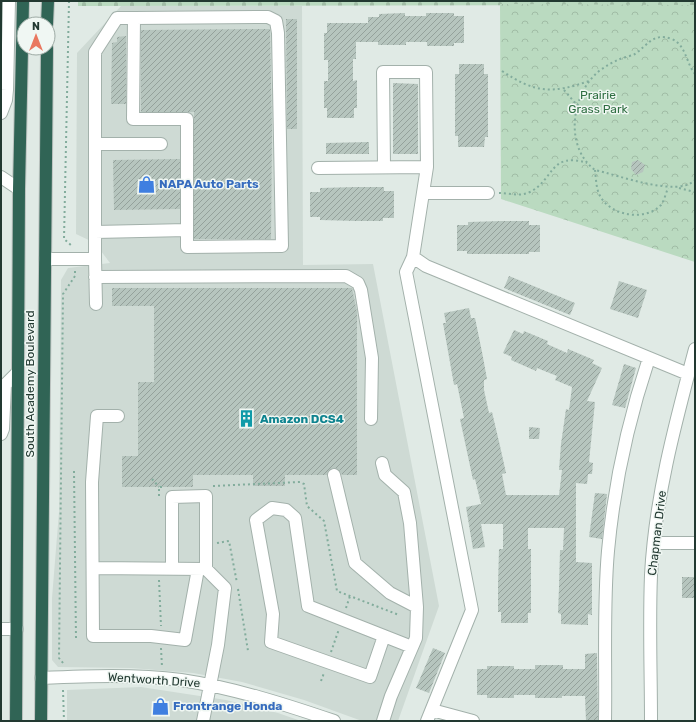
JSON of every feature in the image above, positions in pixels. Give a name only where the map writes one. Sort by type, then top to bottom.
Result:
[{"type":"highway","name":"South Academy Boulevard","points":[[16,715],[19,189],[22,1]]},
{"type":"highway","points":[[47,16],[48,1]]},
{"type":"highway","name":"South Academy Boulevard","points":[[41,721],[47,56]]},
{"type":"highway","points":[[16,715],[24,721]]},
{"type":"street","points":[[1,113],[6,100],[7,90],[9,1]]},
{"type":"street","points":[[96,304],[95,52],[117,18],[268,17],[276,21],[278,33],[282,246],[187,247],[187,119],[133,119],[134,18]]},
{"type":"street","points":[[384,167],[383,72],[426,72],[427,166],[413,257],[406,272],[472,610],[429,715],[473,721]]},
{"type":"street","points":[[95,144],[161,144]]},
{"type":"street","points":[[318,168],[427,166]]},
{"type":"street","points":[[1,177],[19,189]]},
{"type":"street","points":[[424,193],[488,193]]},
{"type":"street","points":[[95,232],[187,230]]},
{"type":"street","points":[[413,257],[426,266],[688,374]]},
{"type":"street","points":[[45,259],[95,259]]},
{"type":"street","points":[[95,277],[346,276],[358,283],[361,290],[372,358],[371,419]]},
{"type":"street","name":"Chapman Drive","points":[[651,721],[651,575],[666,464],[695,349]]},
{"type":"street","points":[[605,721],[607,584],[612,521],[624,443],[649,358]]},
{"type":"street","points":[[1,434],[3,429],[5,385],[18,372]]},
{"type":"street","points":[[118,416],[97,416],[92,482],[93,636],[184,640],[202,569],[206,496],[172,497],[172,568]]},
{"type":"street","points":[[382,462],[385,475],[404,492],[410,523],[416,607],[416,638],[391,696],[383,721]]},
{"type":"street","points":[[334,475],[355,563],[390,593],[416,607]]},
{"type":"street","points":[[384,636],[370,677],[272,642],[273,614],[256,520],[272,508],[286,510],[295,518],[308,606],[412,647]]},
{"type":"street","points":[[655,543],[695,543]]},
{"type":"street","points":[[93,568],[202,569],[224,588],[218,645],[203,721]]},
{"type":"street","points":[[1,629],[16,629]]},
{"type":"street","name":"Wentworth Drive","points":[[41,678],[132,676],[180,680],[210,685],[257,696],[334,721]]},
{"type":"path","points":[[69,1],[64,239],[72,246]]},
{"type":"path","points":[[502,71],[526,85],[537,88],[564,90],[589,81],[610,64],[633,55],[648,41],[664,37],[677,42],[682,47],[688,64],[695,74]]},
{"type":"path","points":[[589,81],[577,104],[575,119],[577,144],[587,163],[595,170],[668,188],[688,186],[695,180]]},
{"type":"path","points":[[564,90],[577,104]]},
{"type":"path","points":[[488,193],[528,193],[542,182],[555,166],[562,162],[572,160],[587,163]]},
{"type":"path","points":[[595,170],[599,195],[610,206],[625,214],[635,216],[645,214],[655,209],[662,204],[668,188]]},
{"type":"path","points":[[678,187],[695,192]]},
{"type":"path","points":[[63,663],[59,658],[63,294],[75,276],[75,270]]},
{"type":"path","points":[[74,471],[76,639]]},
{"type":"path","points":[[152,479],[159,487],[160,502]]},
{"type":"path","points":[[210,486],[300,482],[304,484],[307,506],[324,521],[337,591],[400,615]]},
{"type":"path","points":[[217,486],[217,493]]},
{"type":"path","points":[[159,487],[167,487]]},
{"type":"path","points":[[217,536],[217,543],[230,541],[248,651]]},
{"type":"path","points":[[159,568],[162,667]]},
{"type":"path","points":[[321,682],[350,596]]},
{"type":"path","points":[[64,690],[64,721]]},
{"type":"shaded area","points":[[121,6],[302,6],[303,265],[373,264],[439,606],[398,721],[362,721],[304,700],[242,682],[193,673],[131,668],[58,667],[52,660],[52,598],[59,512],[61,280],[68,268],[110,263],[95,243],[76,234],[77,53]]},
{"type":"shaded area","name":"Frontrange Honda","points":[[141,687],[226,700],[278,713],[301,721],[67,721],[67,690]]},
{"type":"green space","points":[[78,1],[695,1],[695,5],[78,6]]},
{"type":"green space","name":"Prairie Grass Park","points":[[500,4],[695,5],[695,262],[501,199]]},
{"type":"building","points":[[405,13],[405,16],[426,16],[426,13],[454,13],[454,16],[464,16],[464,43],[454,43],[454,46],[427,46],[427,42],[406,42],[406,45],[378,45],[378,42],[356,42],[356,59],[353,59],[353,81],[357,80],[357,108],[354,108],[354,118],[327,118],[327,108],[324,108],[324,81],[328,81],[328,60],[324,60],[324,33],[327,33],[327,23],[368,23],[368,17],[379,17],[379,14]]},
{"type":"building","points":[[286,19],[297,19],[297,129],[287,129]]},
{"type":"building","points":[[270,29],[272,129],[271,239],[194,239],[194,112],[141,112],[141,30]]},
{"type":"building","points":[[126,36],[126,104],[111,104],[112,43],[117,42],[117,37]]},
{"type":"building","points":[[459,64],[484,64],[484,74],[488,74],[488,137],[485,137],[484,147],[458,147],[458,136],[455,136],[455,74],[459,74]]},
{"type":"building","points":[[393,83],[418,84],[418,154],[393,154]]},
{"type":"building","points":[[369,142],[369,154],[326,154],[326,143]]},
{"type":"building","name":"NAPA Auto Parts","points":[[180,159],[180,209],[114,210],[113,160]]},
{"type":"building","points":[[638,160],[645,165],[643,172],[636,175],[631,169],[632,162]]},
{"type":"building","points":[[384,187],[384,191],[394,191],[394,218],[383,218],[383,221],[356,221],[320,220],[320,217],[310,217],[310,192],[320,192],[320,188]]},
{"type":"building","points":[[529,221],[529,225],[540,225],[540,252],[529,252],[529,254],[467,254],[467,251],[457,251],[457,225],[468,225],[468,222]]},
{"type":"building","points":[[509,276],[575,303],[570,315],[504,288]]},
{"type":"building","points":[[619,281],[647,290],[638,318],[610,309]]},
{"type":"building","name":"Amazon DCS4","points":[[112,288],[352,288],[357,312],[357,475],[342,475],[339,470],[333,468],[329,470],[327,475],[285,475],[285,486],[253,486],[253,475],[193,475],[193,487],[122,487],[122,456],[138,456],[138,382],[154,382],[154,306],[112,306]]},
{"type":"building","points":[[469,308],[471,318],[475,318],[487,379],[484,380],[484,390],[489,413],[492,412],[506,473],[502,474],[506,495],[559,495],[562,470],[559,470],[561,444],[566,409],[569,410],[572,387],[555,380],[557,376],[537,368],[536,371],[511,360],[512,357],[503,353],[514,330],[523,334],[524,331],[548,341],[547,344],[567,353],[568,349],[594,360],[592,363],[602,368],[587,401],[595,402],[589,462],[593,463],[592,474],[588,474],[587,484],[576,483],[576,562],[592,563],[592,615],[588,614],[588,625],[561,624],[561,614],[558,613],[560,550],[563,550],[564,528],[528,528],[528,549],[531,549],[531,613],[528,613],[528,623],[501,623],[501,612],[498,612],[499,549],[503,549],[503,524],[481,524],[485,547],[473,549],[466,507],[481,504],[475,479],[473,480],[460,419],[464,418],[457,384],[454,385],[443,323],[446,323],[444,313]]},
{"type":"building","points":[[624,364],[636,368],[625,408],[612,405]]},
{"type":"building","points":[[529,427],[540,428],[539,439],[529,439]]},
{"type":"building","points":[[595,493],[607,494],[602,539],[589,537]]},
{"type":"building","points":[[682,577],[695,577],[695,598],[682,598]]},
{"type":"building","points":[[433,648],[445,653],[429,693],[416,688]]},
{"type":"building","points":[[597,653],[598,721],[586,721],[585,696],[535,698],[535,695],[514,695],[514,698],[487,698],[487,695],[477,695],[477,669],[487,669],[487,666],[514,666],[514,669],[535,669],[535,665],[563,665],[563,669],[585,669],[585,654]]},
{"type":"place","name":"NAPA Auto Parts","points":[[146,184]]},
{"type":"place","name":"Amazon DCS4","points":[[247,419]]},
{"type":"place","name":"Frontrange Honda","points":[[160,706]]}]
